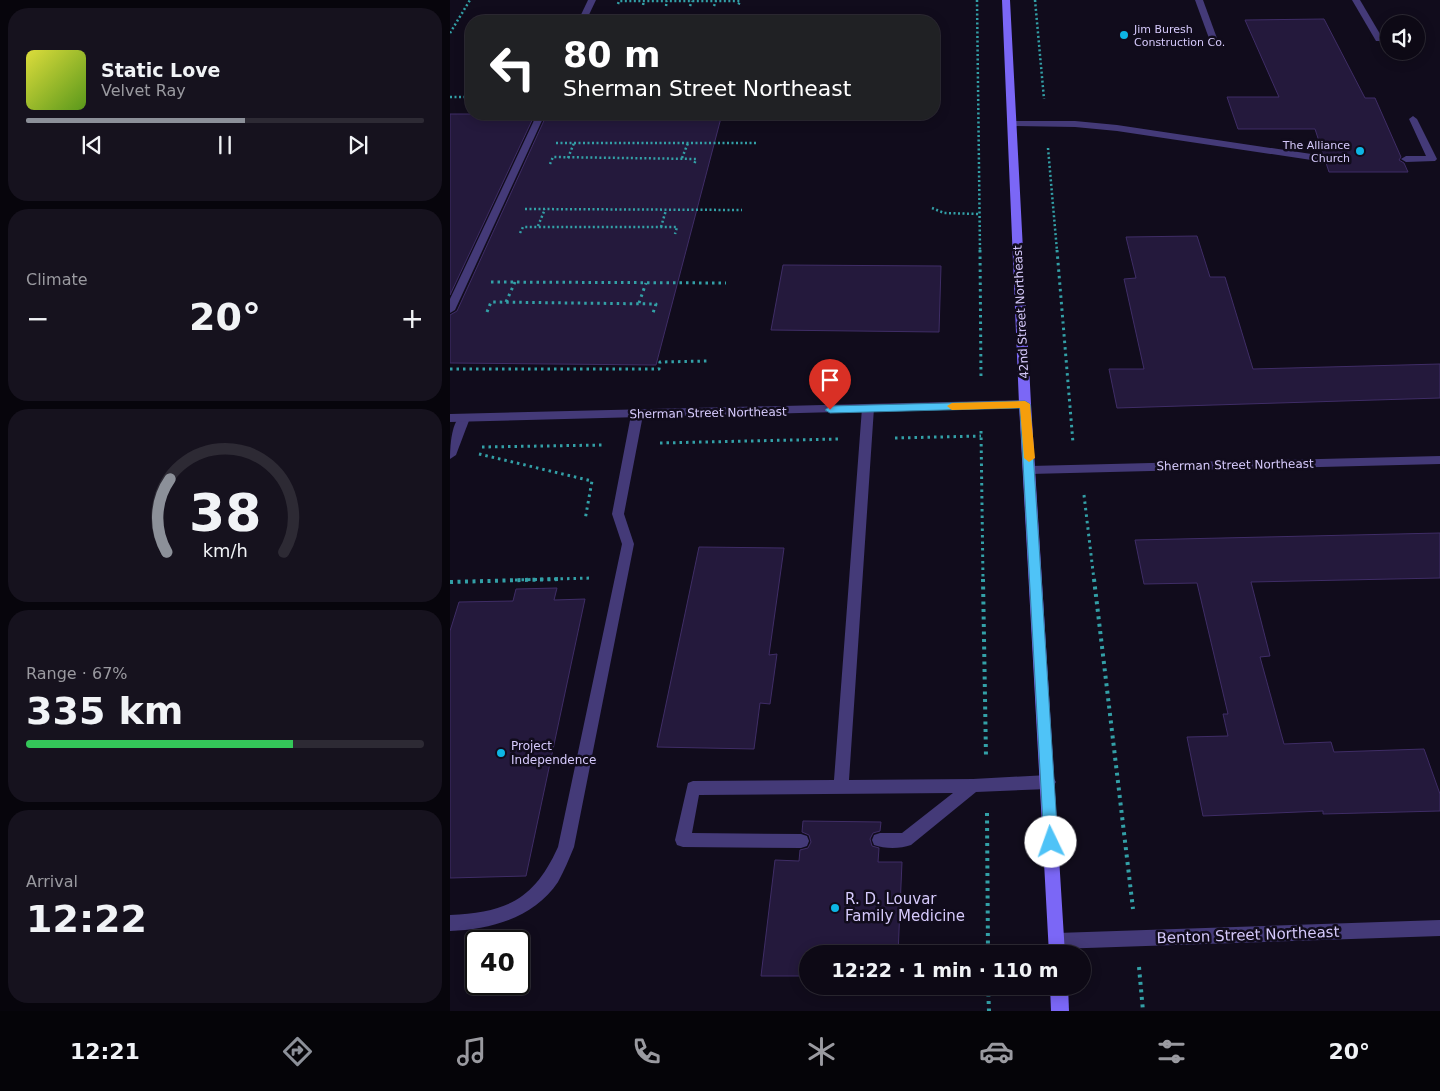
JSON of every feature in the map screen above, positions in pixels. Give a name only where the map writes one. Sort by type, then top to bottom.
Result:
[{"type":"street","points":[[585,15],[592,0]]},
{"type":"street","name":"42nd Street Northeast","points":[[1006,0],[1025,404],[1057,945]]},
{"type":"street","points":[[1199,0],[1214,41]]},
{"type":"street","points":[[1356,0],[1379,39]]},
{"type":"street","points":[[1406,158],[1432,159],[1413,119]]},
{"type":"street","points":[[450,310],[538,120]]},
{"type":"street","points":[[1012,124],[1075,124],[1150,131],[1318,158]]},
{"type":"street","name":"Sherman Street Northeast","points":[[450,418],[637,415],[1025,404]]},
{"type":"street","points":[[841,786],[868,408]]},
{"type":"street","points":[[450,923],[469,923],[503,916],[532,900],[551,878],[566,847],[628,544],[618,514],[637,415]]},
{"type":"street","points":[[451,452],[464,418]]},
{"type":"street","name":"Sherman Street Northeast","points":[[1030,470],[1440,460]]},
{"type":"street","points":[[801,841],[683,840],[693,788],[980,786],[1048,782]]},
{"type":"street","points":[[880,840],[904,840],[980,786]]},
{"type":"street","name":"Benton Street Northeast","points":[[1083,945],[1136,939],[1440,928]]},
{"type":"street","points":[[1059,995],[1060,1011]]},
{"type":"path","points":[[450,33],[470,0]]},
{"type":"path","points":[[617,5],[619,1],[634,0],[728,0],[740,1],[738,6]]},
{"type":"path","points":[[976,0],[981,406],[980,786],[988,945]]},
{"type":"path","points":[[1035,0],[1062,331],[1073,439],[1087,514],[1143,1011]]},
{"type":"path","points":[[643,6],[644,1]]},
{"type":"path","points":[[666,6],[668,1]]},
{"type":"path","points":[[690,6],[692,1]]},
{"type":"path","points":[[714,6],[716,1]]},
{"type":"path","points":[[450,97],[465,97]]},
{"type":"path","points":[[528,142],[757,143]]},
{"type":"path","points":[[568,158],[574,143]]},
{"type":"path","points":[[682,158],[688,143]]},
{"type":"path","points":[[550,164],[553,158],[696,158],[694,165]]},
{"type":"path","points":[[497,208],[742,210]]},
{"type":"path","points":[[932,208],[944,213],[979,214]]},
{"type":"path","points":[[538,226],[546,209]]},
{"type":"path","points":[[661,227],[666,210]]},
{"type":"path","points":[[520,234],[523,227],[538,226],[677,227],[676,234]]},
{"type":"path","points":[[463,282],[726,284]]},
{"type":"path","points":[[506,302],[516,282]]},
{"type":"path","points":[[639,303],[646,283]]},
{"type":"path","points":[[487,312],[491,302],[506,302],[656,304],[653,313]]},
{"type":"path","points":[[450,369],[659,370],[660,362],[709,361]]},
{"type":"path","points":[[451,452],[468,448],[981,436]]},
{"type":"path","points":[[468,448],[475,453],[592,481],[585,520]]},
{"type":"path","points":[[450,582],[621,578]]},
{"type":"path","points":[[988,995],[989,1011]]},
{"type":"building","points":[[1324,19],[1365,98],[1375,98],[1401,157],[1399,160],[1404,163],[1408,172],[1329,172],[1315,129],[1238,129],[1227,97],[1279,97],[1245,20]]},
{"type":"building","points":[[450,114],[465,114],[465,120],[532,120],[450,295]]},
{"type":"building","points":[[544,120],[720,120],[656,365],[450,363],[450,315],[457,311]]},
{"type":"building","points":[[1197,236],[1210,277],[1225,277],[1253,369],[1440,364],[1440,398],[1117,408],[1109,369],[1144,369],[1124,279],[1136,278],[1126,237]]},
{"type":"building","points":[[783,265],[941,266],[939,332],[771,330]]},
{"type":"building","points":[[1440,533],[1440,578],[1251,582],[1270,656],[1260,657],[1284,744],[1331,742],[1334,752],[1424,749],[1440,794],[1440,811],[1323,814],[1323,811],[1203,816],[1187,737],[1228,736],[1223,714],[1228,714],[1197,583],[1144,584],[1135,540]]},
{"type":"building","points":[[699,547],[784,548],[769,655],[777,654],[770,704],[760,703],[754,749],[657,747]]},
{"type":"building","name":"Project Independence","points":[[557,588],[554,600],[585,599],[526,876],[450,878],[450,631],[459,602],[513,601],[516,589]]},
{"type":"building","name":"R. D. Louvar Family Medicine","points":[[803,821],[881,822],[880,831],[873,833],[870,839],[872,846],[879,848],[878,862],[902,862],[898,945],[799,945],[799,976],[761,976],[775,860],[799,861],[800,850],[808,848],[811,842],[809,835],[802,832]]},
{"type":"slow traffic","points":[[952,406],[1025,404],[1029,458]]},
{"type":"place","name":"Jim Buresh Construction Co.","points":[[1124,35]]},
{"type":"place","name":"The Alliance Church","points":[[1360,151]]},
{"type":"place","name":"Project Independence","points":[[501,753]]},
{"type":"place","name":"R. D. Louvar Family Medicine","points":[[835,908]]},
{"type":"route","points":[[830,410],[1025,404],[1051,842]]}]
